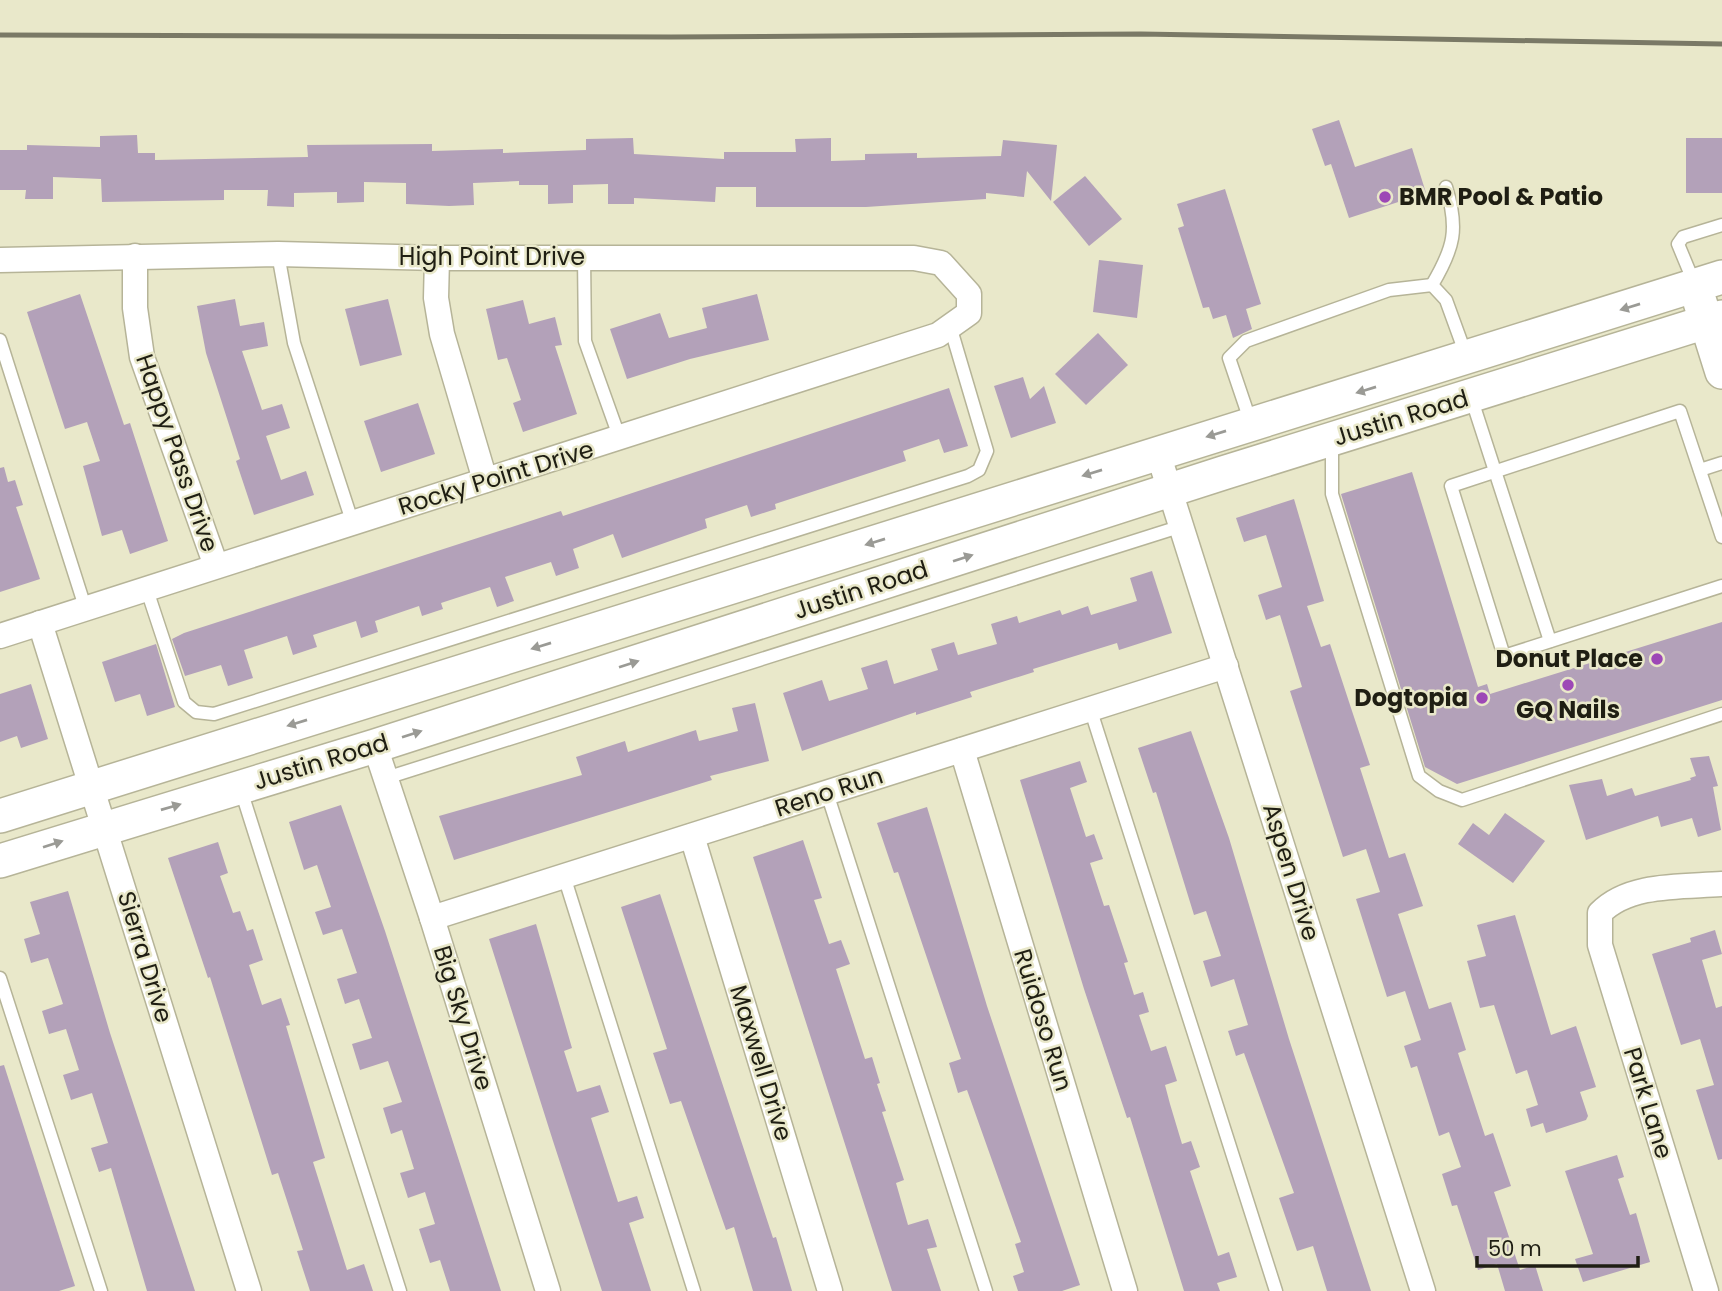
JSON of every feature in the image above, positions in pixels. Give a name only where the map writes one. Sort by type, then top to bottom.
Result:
[{"type":"main road","points":[[1709,282],[1722,372]]},
{"type":"main road","name":"Justin Road","points":[[0,816],[1709,282]]},
{"type":"main road","name":"Justin Road","points":[[0,861],[106,826],[375,746],[1332,439],[1714,320]]},
{"type":"main road","points":[[1332,439],[1424,389],[1458,379],[1465,369],[1467,358]]},
{"type":"street","name":"High Point Drive","points":[[0,260],[278,254],[438,258],[914,258],[941,263],[969,294]]},
{"type":"street","name":"Happy Pass Drive","points":[[135,256],[135,308],[142,357],[216,566]]},
{"type":"street","points":[[438,258],[436,298],[442,334],[485,480]]},
{"type":"street","name":"Rocky Point Drive","points":[[0,636],[938,335],[969,313],[969,294]]},
{"type":"street","name":"Aspen Drive","points":[[1157,453],[1423,1291]]},
{"type":"street","name":"Sierra Drive","points":[[40,623],[106,826],[249,1291]]},
{"type":"street","name":"Reno Run","points":[[432,918],[1226,666]]},
{"type":"street","name":"Big Sky Drive","points":[[375,746],[432,918],[548,1291]]},
{"type":"street","name":"Ruidoso Run","points":[[962,750],[1125,1291]]},
{"type":"street","name":"Maxwell Drive","points":[[692,836],[830,1291]]},
{"type":"street","name":"Park Lane","points":[[1706,1291],[1600,945],[1600,913],[1613,899],[1647,891],[1722,884]]},
{"type":"lane","points":[[1432,285],[1451,253],[1455,214],[1446,187]]},
{"type":"lane","points":[[1709,282],[1678,244],[1683,237],[1722,225]]},
{"type":"lane","points":[[278,254],[294,343],[353,524]]},
{"type":"lane","points":[[584,257],[585,341],[620,439]]},
{"type":"lane","points":[[1432,285],[1446,300],[1467,358]]},
{"type":"lane","points":[[1252,424],[1229,358],[1246,341],[1389,290],[1432,285]]},
{"type":"lane","points":[[147,590],[184,702],[195,712],[214,714],[968,476],[979,470],[987,451],[950,326]]},
{"type":"lane","points":[[0,340],[86,610]]},
{"type":"lane","points":[[1471,396],[1550,641]]},
{"type":"lane","points":[[1722,537],[1680,411],[1451,486],[1504,656],[1722,586]]},
{"type":"lane","points":[[1332,439],[1332,494],[1362,594],[1419,776],[1439,791],[1462,800],[1722,713]]},
{"type":"lane","points":[[1700,470],[1722,463]]},
{"type":"lane","points":[[386,778],[1182,526]]},
{"type":"lane","points":[[1090,708],[1276,1291]]},
{"type":"lane","points":[[240,787],[400,1291]]},
{"type":"lane","points":[[827,793],[986,1291]]},
{"type":"lane","points":[[564,876],[694,1291]]},
{"type":"lane","points":[[0,978],[101,1291]]},
{"type":"building","points":[[1339,120],[1355,167],[1412,148],[1426,193],[1349,218],[1331,164],[1325,166],[1312,129]]},
{"type":"building","points":[[137,135],[138,153],[155,153],[155,160],[308,157],[307,145],[432,144],[432,151],[503,149],[503,153],[586,150],[586,139],[633,138],[634,154],[724,159],[724,152],[796,152],[795,139],[831,138],[831,161],[865,160],[865,154],[917,153],[917,158],[1001,156],[1003,140],[1057,145],[1051,201],[1027,171],[1024,197],[986,193],[986,199],[866,207],[756,207],[756,187],[716,187],[715,202],[634,198],[634,204],[608,204],[608,184],[573,185],[573,203],[548,204],[548,185],[519,185],[519,181],[473,183],[474,205],[449,206],[406,204],[406,183],[364,182],[364,202],[337,203],[337,192],[294,193],[294,207],[267,206],[268,190],[224,190],[224,200],[102,202],[101,179],[53,177],[53,199],[25,199],[26,190],[0,190],[0,150],[27,150],[27,145],[100,147],[100,136]]},
{"type":"building","points":[[1686,138],[1722,138],[1722,193],[1686,193]]},
{"type":"building","points":[[1085,176],[1122,219],[1089,246],[1053,202]]},
{"type":"building","points":[[1225,189],[1261,304],[1246,309],[1252,329],[1233,338],[1226,315],[1213,319],[1209,307],[1203,308],[1178,228],[1184,226],[1177,204]]},
{"type":"building","points":[[1099,260],[1143,265],[1137,318],[1093,312]]},
{"type":"building","points":[[80,294],[124,425],[130,423],[168,541],[130,554],[122,530],[102,536],[83,466],[100,461],[87,422],[65,429],[27,312]]},
{"type":"building","points":[[757,294],[769,340],[690,359],[627,379],[610,329],[660,313],[669,338],[707,328],[702,308]]},
{"type":"building","points":[[235,299],[240,326],[264,322],[268,346],[242,351],[262,410],[282,404],[290,428],[266,436],[281,480],[306,471],[314,495],[254,515],[236,461],[240,459],[206,353],[197,306]]},
{"type":"building","points":[[388,299],[402,355],[360,366],[345,309]]},
{"type":"building","points":[[523,300],[529,324],[555,317],[562,345],[555,346],[577,414],[523,432],[513,403],[521,400],[507,358],[498,360],[486,309]]},
{"type":"building","points":[[1098,333],[1128,365],[1086,405],[1055,374]]},
{"type":"building","points":[[1023,377],[1030,399],[1044,386],[1056,423],[1011,438],[994,386]]},
{"type":"building","points":[[949,388],[968,446],[944,453],[939,439],[903,451],[906,461],[775,504],[776,509],[751,517],[747,505],[705,519],[707,528],[622,558],[613,534],[573,549],[579,568],[556,576],[551,562],[505,577],[514,601],[497,607],[490,587],[441,603],[443,609],[422,616],[419,606],[375,621],[378,632],[361,638],[356,621],[313,635],[317,647],[293,655],[287,636],[244,650],[253,678],[228,686],[221,665],[185,676],[172,639],[561,511],[563,516]]},
{"type":"building","points":[[418,403],[435,454],[381,472],[364,421]]},
{"type":"building","points":[[4,467],[8,482],[15,480],[23,505],[16,507],[40,579],[0,592],[0,468]]},
{"type":"building","points":[[1412,472],[1478,687],[1487,684],[1490,694],[1722,622],[1722,700],[1457,784],[1425,767],[1341,494]]},
{"type":"building","points":[[1294,499],[1324,601],[1307,606],[1321,647],[1330,644],[1370,765],[1360,768],[1389,858],[1405,853],[1423,906],[1398,914],[1429,1009],[1451,1002],[1466,1050],[1458,1053],[1485,1136],[1493,1133],[1511,1186],[1494,1192],[1520,1270],[1535,1265],[1543,1291],[1505,1291],[1497,1264],[1478,1270],[1457,1205],[1452,1206],[1442,1174],[1461,1167],[1449,1132],[1439,1136],[1417,1066],[1411,1068],[1404,1046],[1421,1040],[1405,991],[1387,997],[1356,899],[1380,892],[1366,849],[1343,857],[1290,691],[1302,687],[1280,615],[1266,620],[1258,595],[1282,587],[1266,535],[1244,542],[1236,518]]},
{"type":"building","points":[[1152,571],[1172,633],[1119,650],[1117,643],[1033,669],[1034,672],[970,692],[972,697],[916,715],[916,712],[802,751],[783,693],[822,680],[829,701],[868,689],[861,668],[887,660],[894,684],[938,670],[931,649],[954,642],[958,655],[997,644],[991,624],[1017,616],[1019,623],[1060,610],[1062,615],[1088,606],[1091,615],[1137,601],[1130,578]]},
{"type":"building","points":[[156,644],[175,707],[147,716],[140,694],[115,702],[102,662]]},
{"type":"building","points":[[31,684],[48,739],[21,748],[17,736],[0,742],[0,694]]},
{"type":"building","points":[[755,703],[769,761],[710,776],[712,780],[454,860],[439,816],[582,775],[576,757],[625,741],[628,752],[696,730],[699,741],[738,731],[732,708]]},
{"type":"building","points":[[1191,731],[1229,838],[1289,1039],[1371,1291],[1327,1291],[1313,1246],[1297,1251],[1279,1198],[1294,1193],[1244,1053],[1236,1056],[1228,1031],[1248,1025],[1234,979],[1211,987],[1203,961],[1221,956],[1206,911],[1194,915],[1156,792],[1153,793],[1138,748]]},
{"type":"building","points":[[1709,756],[1718,786],[1713,787],[1721,830],[1698,837],[1692,818],[1661,827],[1658,816],[1586,840],[1569,785],[1602,779],[1607,796],[1632,788],[1635,796],[1691,780],[1690,778],[1696,776],[1690,758]]},
{"type":"building","points":[[1080,761],[1087,782],[1070,788],[1086,837],[1094,834],[1103,859],[1090,863],[1104,906],[1109,905],[1128,962],[1124,963],[1134,995],[1143,992],[1149,1012],[1139,1015],[1151,1051],[1166,1046],[1177,1081],[1165,1085],[1182,1144],[1191,1141],[1200,1167],[1190,1171],[1218,1256],[1229,1252],[1237,1277],[1217,1283],[1220,1291],[1184,1291],[1130,1117],[1127,1118],[1084,989],[1020,780]]},
{"type":"building","points":[[341,805],[385,931],[501,1291],[450,1291],[440,1260],[430,1263],[419,1229],[435,1224],[425,1192],[408,1198],[400,1173],[414,1169],[402,1130],[391,1134],[383,1108],[402,1102],[388,1061],[360,1070],[352,1044],[372,1038],[359,999],[345,1004],[337,979],[357,973],[342,929],[323,935],[315,912],[331,907],[317,865],[304,870],[289,822]]},
{"type":"building","points":[[927,807],[987,1006],[1080,1285],[1062,1291],[1018,1291],[1013,1276],[1024,1272],[1015,1244],[1021,1242],[967,1090],[958,1093],[949,1063],[961,1059],[898,872],[894,873],[877,823]]},
{"type":"building","points":[[1505,813],[1545,841],[1513,883],[1458,844],[1473,823],[1489,835]]},
{"type":"building","points":[[803,840],[822,898],[814,900],[829,944],[841,940],[850,964],[836,969],[865,1059],[872,1057],[880,1083],[877,1084],[886,1111],[882,1112],[904,1180],[896,1183],[908,1225],[928,1219],[937,1247],[927,1249],[941,1291],[892,1291],[753,857]]},
{"type":"building","points":[[218,842],[228,873],[220,876],[233,913],[240,911],[247,931],[253,929],[263,960],[249,965],[262,1005],[281,998],[290,1025],[286,1026],[325,1158],[313,1162],[347,1270],[364,1264],[373,1291],[310,1291],[297,1251],[303,1250],[278,1173],[272,1175],[210,977],[208,978],[168,858]]},
{"type":"building","points":[[68,891],[110,1033],[195,1291],[147,1291],[111,1168],[99,1172],[91,1148],[108,1143],[92,1093],[71,1100],[63,1075],[79,1070],[66,1029],[49,1034],[42,1011],[63,1004],[48,958],[31,963],[24,939],[40,934],[30,902]]},
{"type":"building","points":[[660,894],[792,1291],[753,1291],[734,1227],[726,1230],[681,1101],[670,1104],[653,1053],[667,1049],[621,907]]},
{"type":"building","points":[[1515,915],[1551,1035],[1576,1026],[1596,1087],[1580,1092],[1588,1116],[1586,1120],[1546,1133],[1543,1123],[1531,1127],[1526,1109],[1538,1105],[1527,1070],[1516,1074],[1494,1005],[1480,1008],[1467,961],[1486,956],[1477,925]]},
{"type":"building","points":[[536,924],[572,1048],[564,1051],[577,1092],[600,1085],[609,1112],[591,1118],[618,1202],[637,1196],[644,1218],[629,1223],[651,1291],[602,1291],[489,939]]},
{"type":"building","points":[[1715,930],[1722,954],[1702,960],[1716,1008],[1722,1006],[1722,1159],[1718,1160],[1696,1090],[1714,1085],[1700,1039],[1681,1045],[1652,954],[1691,942],[1690,938]]},
{"type":"building","points":[[4,1065],[75,1286],[59,1291],[0,1291],[0,1066]]},
{"type":"building","points":[[1617,1155],[1624,1177],[1618,1179],[1630,1215],[1636,1213],[1650,1262],[1583,1282],[1575,1259],[1593,1254],[1565,1171]]},
{"type":"railway","points":[[0,35],[671,37],[1141,34],[1722,44]]},
{"type":"place","name":"BMR Pool & Patio","points":[[1385,197]]},
{"type":"place","name":"Donut Place","points":[[1657,659]]},
{"type":"place","name":"GQ Nails","points":[[1568,685]]},
{"type":"place","name":"Dogtopia","points":[[1482,698]]}]
